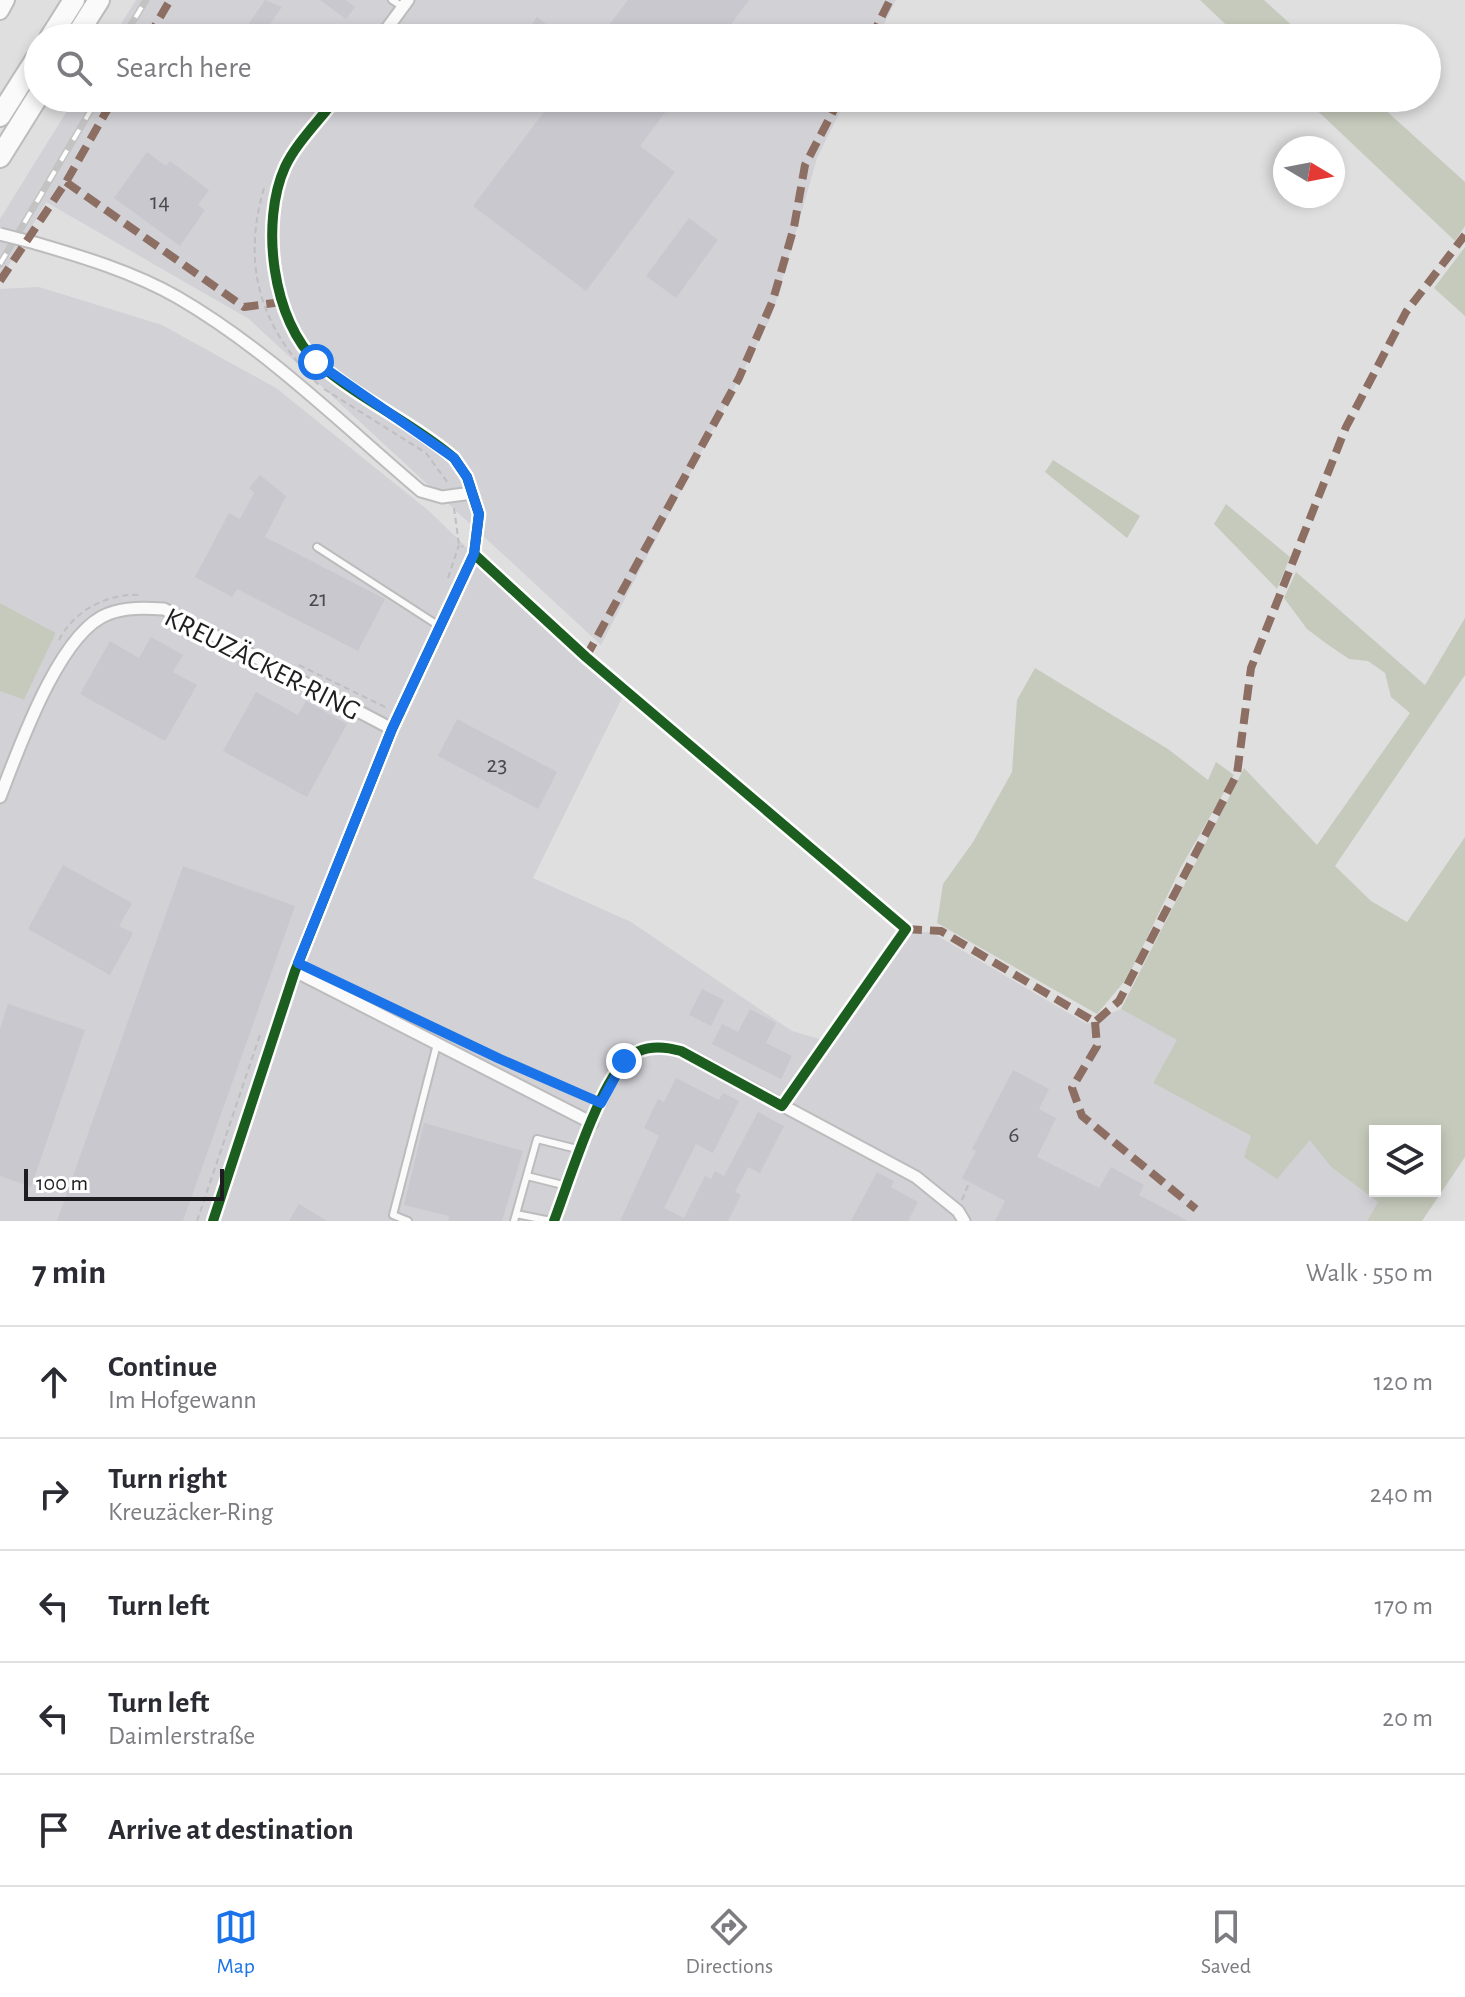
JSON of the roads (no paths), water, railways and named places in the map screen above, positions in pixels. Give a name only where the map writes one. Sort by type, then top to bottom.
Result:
[{"type":"highway","points":[[59,24],[74,0]]},
{"type":"highway","points":[[84,24],[99,0]]},
{"type":"highway","points":[[0,116],[24,78]]},
{"type":"highway","points":[[0,157],[28,112]]},
{"type":"street","points":[[0,11],[6,0]]},
{"type":"street","points":[[388,24],[401,2]]},
{"type":"street","points":[[0,234],[114,268],[175,296],[236,334],[421,491],[442,497],[472,493],[461,468],[445,450],[316,362],[297,334],[282,302],[276,282],[271,226],[285,168],[326,112]]},
{"type":"street","name":"KREUZÄCKER-RING","points":[[213,1221],[295,971],[392,729],[474,554],[479,514],[472,493]]},
{"type":"street","name":"KREUZÄCKER-RING","points":[[0,797],[55,670],[83,633],[107,614],[143,608],[164,609],[392,729]]},
{"type":"street","points":[[295,971],[592,1123]]},
{"type":"street","points":[[552,1221],[615,1074],[636,1052],[666,1046],[916,1177],[958,1211],[964,1221]]},
{"type":"lane","points":[[317,547],[439,626]]},
{"type":"lane","points":[[408,1221],[393,1215],[437,1044]]},
{"type":"lane","points":[[552,1221],[515,1218],[537,1139],[581,1150]]},
{"type":"lane","points":[[527,1176],[567,1186]]},
{"type":"railway","points":[[131,24],[146,0]]},
{"type":"railway","points":[[0,264],[90,112]]}]
